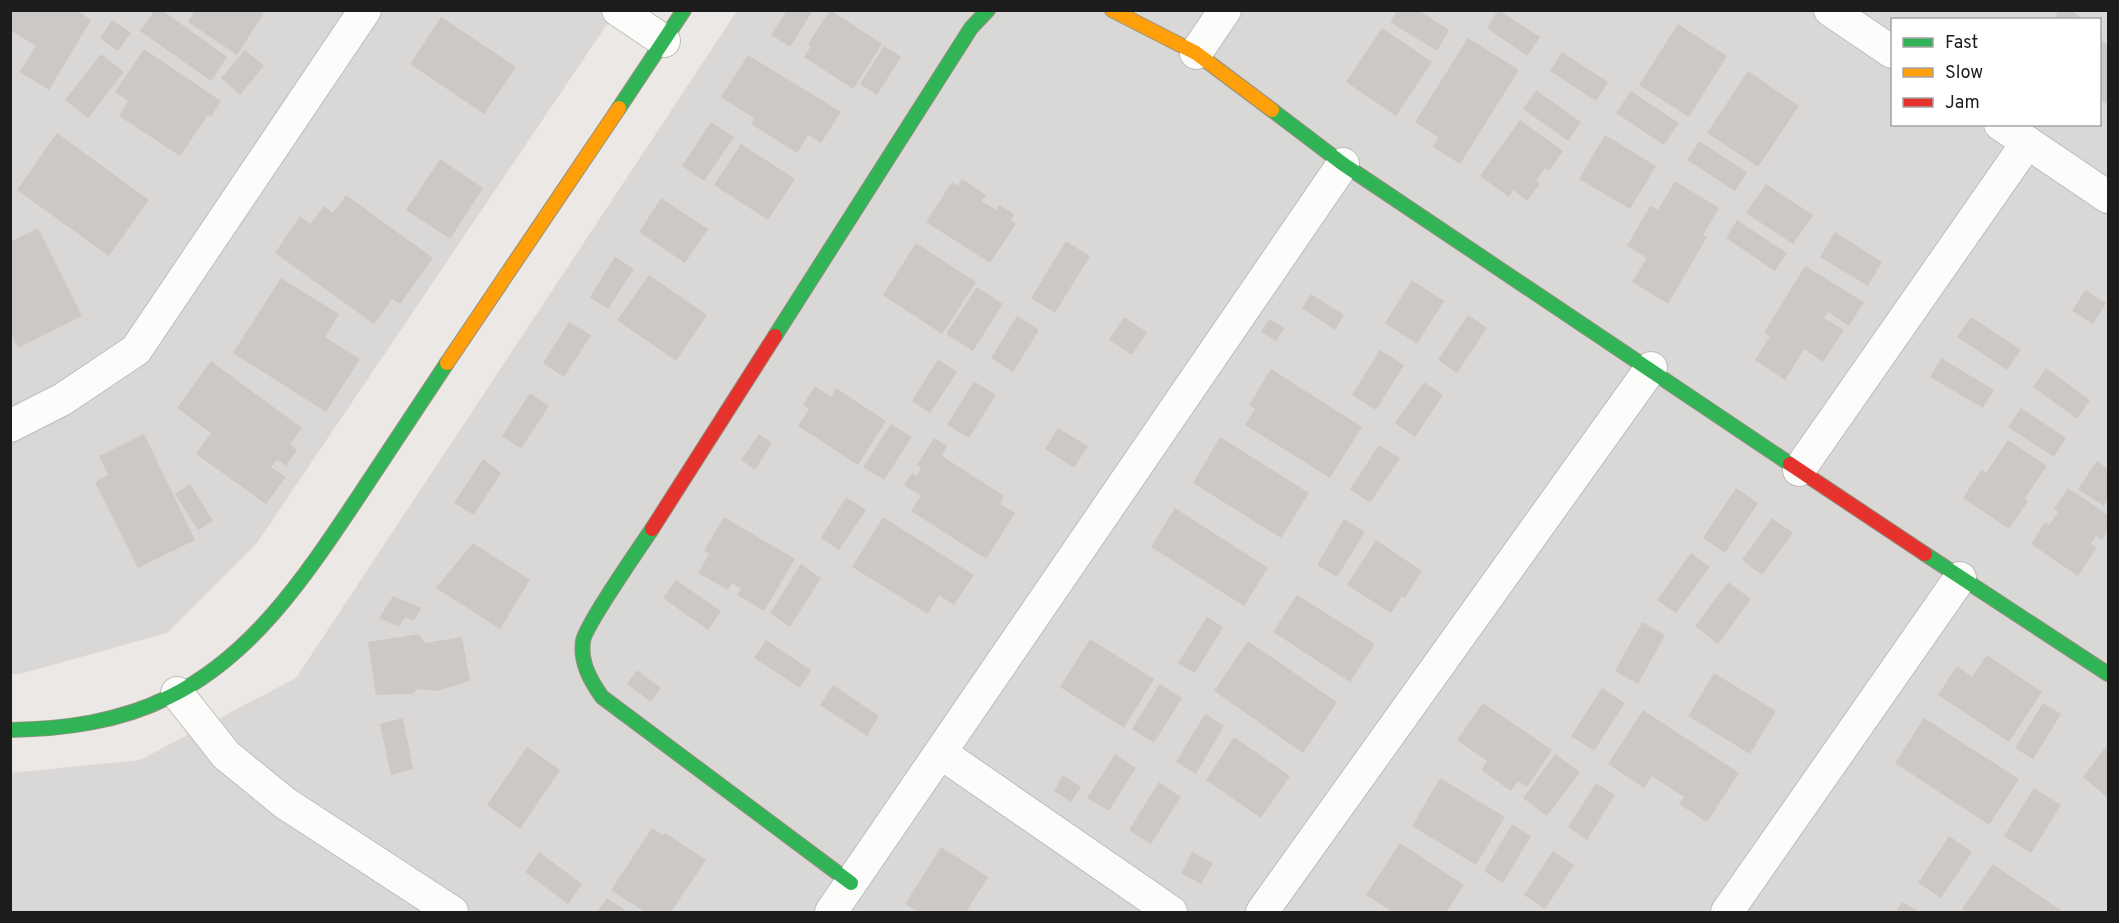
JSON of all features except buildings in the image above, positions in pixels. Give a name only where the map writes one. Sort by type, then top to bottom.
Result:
[{"type":"street","points":[[10,426],[63,399],[136,350],[365,10]]},
{"type":"street","points":[[618,10],[664,41]]},
{"type":"street","points":[[10,730],[38,730],[127,715],[177,693],[214,669],[263,624],[302,582],[684,10]]},
{"type":"street","points":[[851,883],[602,697],[591,682],[581,657],[583,637],[971,28],[988,10]]},
{"type":"street","points":[[1112,10],[1196,53],[1343,164],[1651,368],[1960,578],[2109,674]]},
{"type":"street","points":[[1196,53],[1225,10]]},
{"type":"street","points":[[1847,15],[1891,50]]},
{"type":"street","points":[[2003,126],[2109,197]]},
{"type":"street","points":[[1799,470],[2027,142]]},
{"type":"street","points":[[831,912],[1343,164]]},
{"type":"street","points":[[1262,912],[1651,368]]},
{"type":"street","points":[[1727,912],[1960,578]]},
{"type":"street","points":[[177,693],[226,755],[285,803],[452,912]]},
{"type":"street","points":[[941,753],[1171,912]]},
{"type":"shaded area","points":[[11,11],[616,11],[257,543],[167,633],[20,674],[11,674]]},
{"type":"shaded area","points":[[737,11],[2108,11],[2108,912],[11,912],[10,773],[140,760],[296,678]]},
{"type":"traffic: fast","points":[[619,108],[684,10]]},
{"type":"traffic: fast","points":[[775,336],[971,28],[988,10]]},
{"type":"traffic: fast","points":[[1272,110],[1343,164],[1790,464]]},
{"type":"traffic: fast","points":[[10,730],[71,726],[131,713],[169,697],[199,680],[227,659],[275,611],[318,556],[447,363]]},
{"type":"traffic: fast","points":[[652,529],[603,604],[583,641],[583,656],[594,684],[602,697],[851,883]]},
{"type":"traffic: fast","points":[[1925,554],[2108,674]]},
{"type":"traffic: slow","points":[[1112,10],[1196,53],[1272,110]]},
{"type":"traffic: slow","points":[[447,363],[619,108]]},
{"type":"traffic: jam","points":[[652,529],[775,336]]},
{"type":"traffic: jam","points":[[1790,464],[1925,554]]}]
